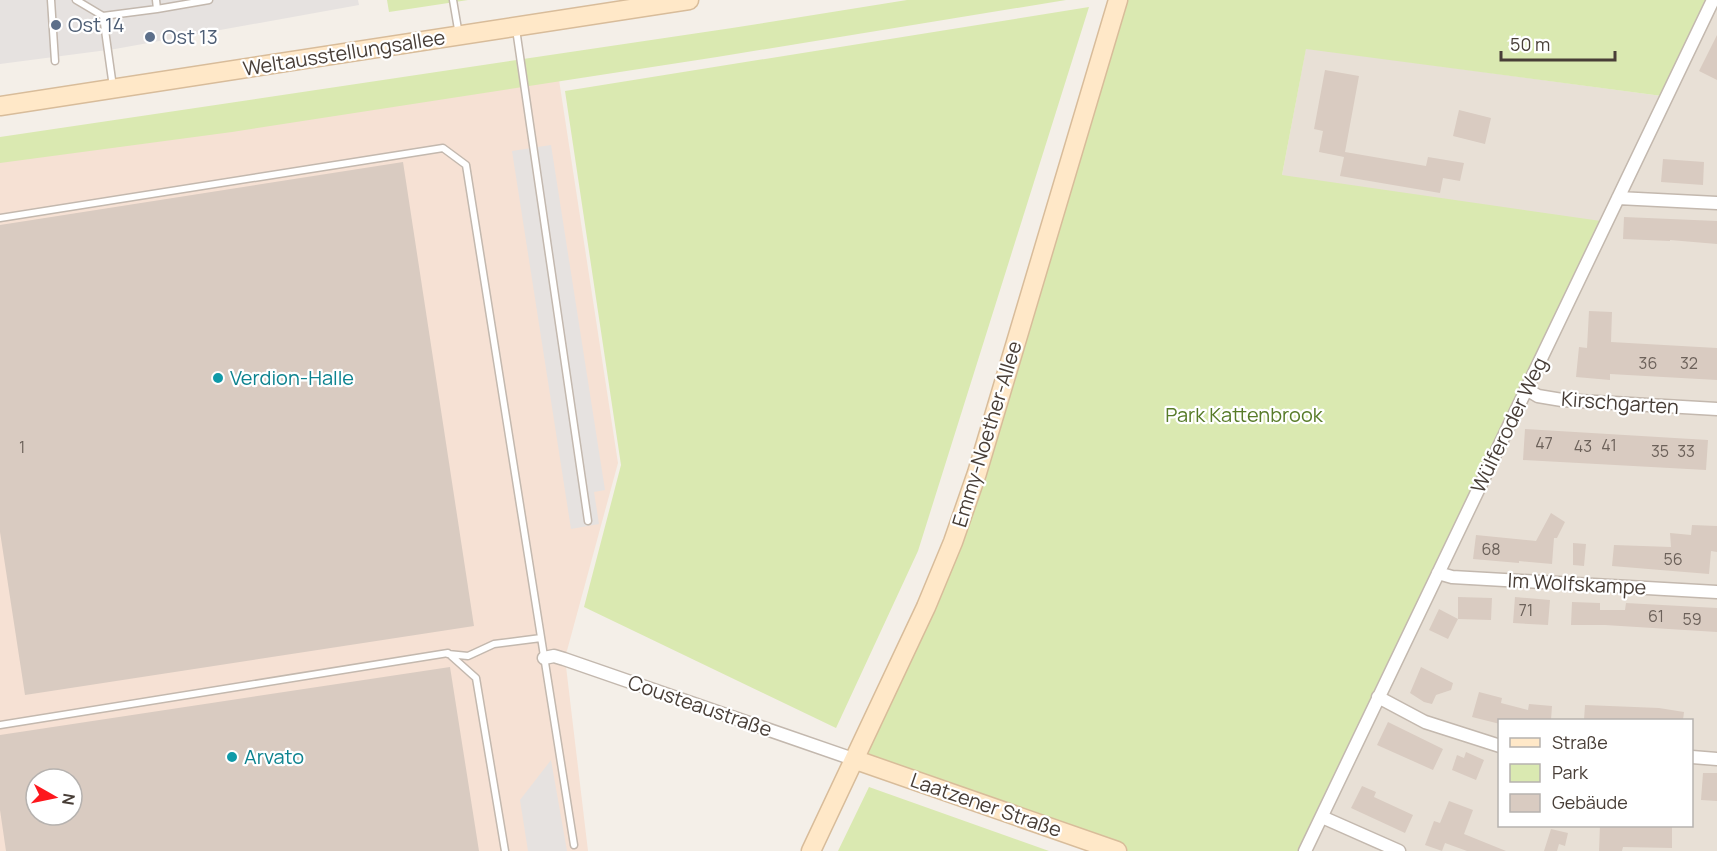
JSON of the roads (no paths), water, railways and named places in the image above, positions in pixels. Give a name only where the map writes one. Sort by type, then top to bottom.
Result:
[{"type":"main road","name":"Weltausstellungsallee","points":[[0,106],[689,0]]},
{"type":"main road","name":"Emmy-Noether-Allee","points":[[811,851],[856,760],[926,607],[957,532],[977,473],[1118,0]]},
{"type":"main road","name":"Laatzener Straße","points":[[856,760],[1117,851]]},
{"type":"street","name":"Wülferoder Weg","points":[[1305,851],[1714,2]]},
{"type":"street","points":[[1618,198],[1717,203]]},
{"type":"street","name":"Kirschgarten","points":[[1526,389],[1538,396],[1562,400],[1717,409]]},
{"type":"street","name":"Im Wolfskampe","points":[[1438,573],[1452,577],[1717,592]]},
{"type":"street","name":"Cousteaustraße","points":[[544,658],[554,656],[564,659],[856,760]]},
{"type":"street","points":[[1378,697],[1425,722],[1498,745]]},
{"type":"street","points":[[1693,757],[1717,759]]},
{"type":"street","points":[[1322,818],[1399,851]]},
{"type":"lane","points":[[51,0],[55,61]]},
{"type":"lane","points":[[76,0],[103,16],[209,0]]},
{"type":"lane","points":[[156,0],[158,9]]},
{"type":"lane","points":[[453,0],[459,35]]},
{"type":"lane","points":[[103,16],[113,89]]},
{"type":"lane","points":[[516,27],[588,521]]},
{"type":"lane","points":[[0,218],[443,148],[466,165],[573,845]]},
{"type":"lane","points":[[0,725],[448,653],[468,656],[494,644],[541,638]]},
{"type":"lane","points":[[448,653],[476,678],[505,851]]},
{"type":"place","name":"Ost 14","points":[[56,25]]},
{"type":"place","name":"Ost 13","points":[[150,37]]},
{"type":"place","name":"Verdion-Halle","points":[[218,378]]},
{"type":"place","name":"Arvato","points":[[232,757]]},
{"type":"park label","name":"Park Kattenbrook","points":[[1244,415]]}]
